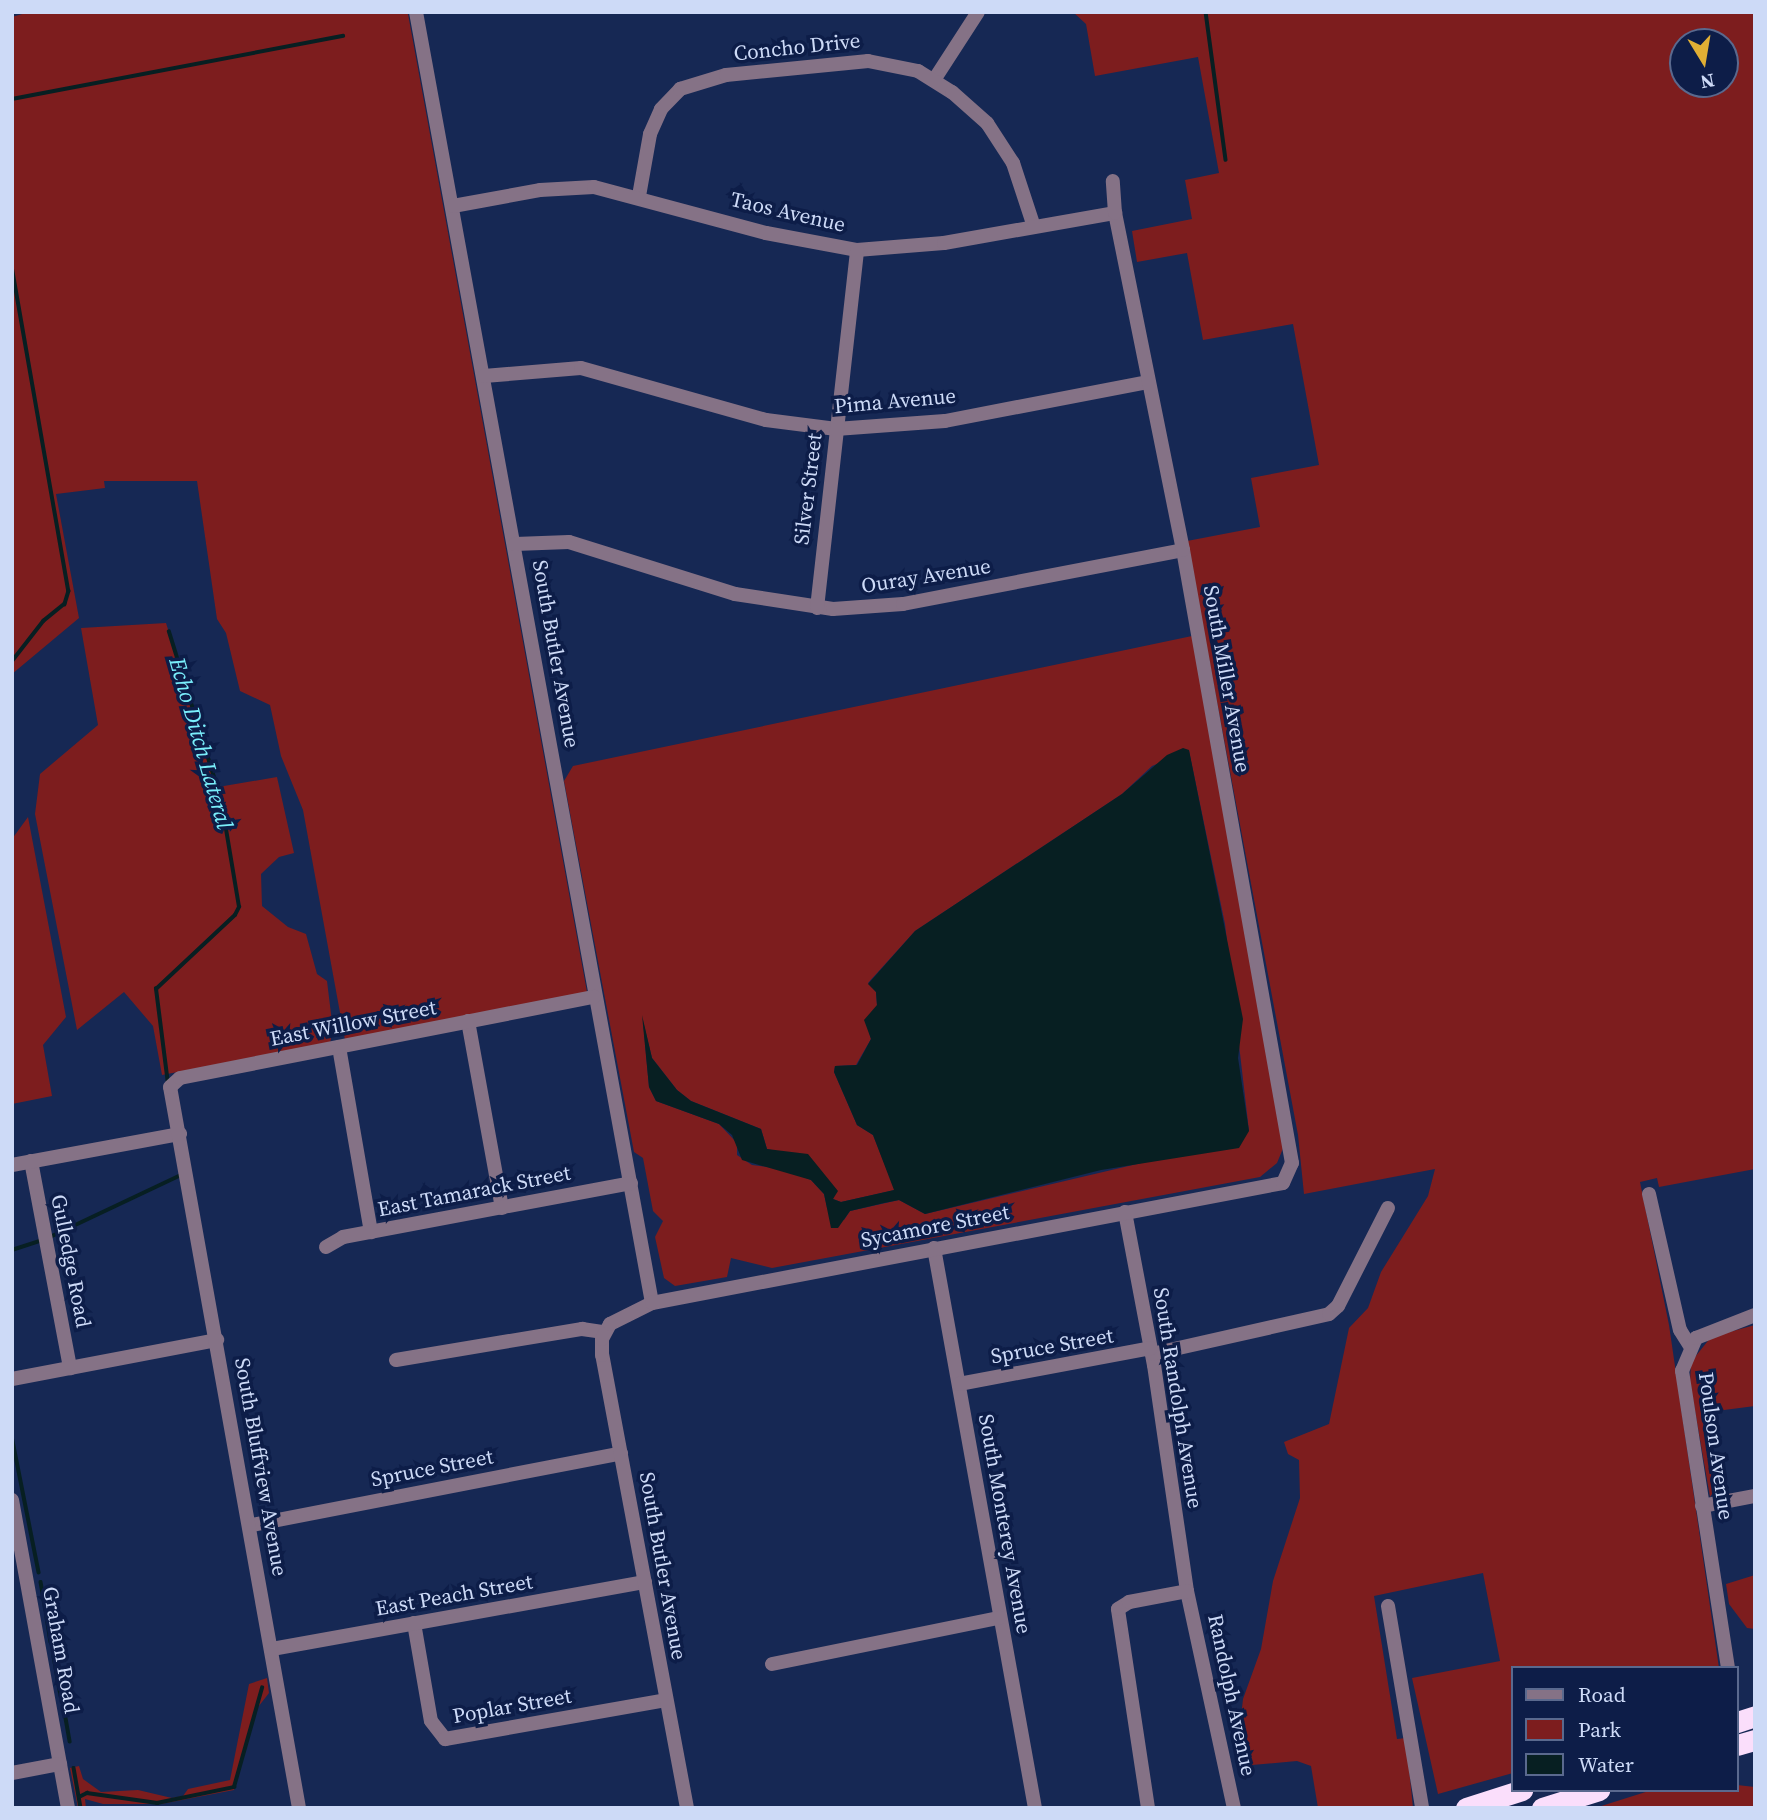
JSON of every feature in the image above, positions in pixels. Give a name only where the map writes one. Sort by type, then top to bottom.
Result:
[{"type":"highway","points":[[1741,1736],[1755,1716]]},
{"type":"highway","points":[[1466,1808],[1516,1792]]},
{"type":"highway","points":[[1542,1808],[1593,1792]]},
{"type":"street","name":"South Butler Avenue","points":[[416,12],[652,1303]]},
{"type":"street","points":[[934,80],[978,12]]},
{"type":"street","name":"Concho Drive","points":[[639,196],[646,149],[661,109],[669,97],[696,82],[868,61],[905,66],[934,80],[996,133],[1022,185],[1034,227]]},
{"type":"street","name":"South Miller Avenue","points":[[1113,181],[1115,213],[1183,550],[1291,1137],[1292,1163],[1283,1183]]},
{"type":"street","name":"Taos Avenue","points":[[453,206],[568,187],[639,196],[766,233],[857,250],[944,243],[1115,213]]},
{"type":"street","name":"Silver Street","points":[[817,608],[857,250]]},
{"type":"street","name":"Pima Avenue","points":[[484,376],[581,368],[766,420],[836,429],[945,421],[1147,382]]},
{"type":"street","name":"Ouray Avenue","points":[[515,544],[580,544],[735,594],[817,608],[884,608],[1183,550]]},
{"type":"street","name":"East Willow Street","points":[[180,1133],[171,1093],[176,1080],[594,997]]},
{"type":"street","points":[[468,1021],[502,1208]]},
{"type":"street","points":[[339,1047],[371,1232]]},
{"type":"street","points":[[12,1165],[180,1133]]},
{"type":"street","name":"South Bluffview Avenue","points":[[180,1133],[252,1525],[299,1808]]},
{"type":"street","name":"Gulledge Road","points":[[31,1161],[70,1368]]},
{"type":"street","name":"East Tamarack Street","points":[[326,1247],[371,1232],[631,1182]]},
{"type":"street","name":"Sycamore Street","points":[[604,1332],[621,1315],[652,1303],[1283,1183]]},
{"type":"street","name":"Poulson Avenue","points":[[1649,1194],[1680,1330],[1690,1346],[1683,1384],[1728,1666]]},
{"type":"street","name":"Spruce Street","points":[[960,1384],[1316,1320],[1338,1307],[1388,1208]]},
{"type":"street","name":"South Randolph Avenue","points":[[1125,1212],[1152,1351],[1187,1591]]},
{"type":"street","name":"South Monterey Avenue","points":[[934,1248],[1035,1808]]},
{"type":"street","points":[[1690,1346],[1703,1333],[1755,1315]]},
{"type":"street","points":[[396,1360],[587,1328],[604,1332]]},
{"type":"street","name":"South Butler Avenue","points":[[604,1332],[603,1355],[687,1808]]},
{"type":"street","points":[[12,1379],[217,1339]]},
{"type":"street","name":"Spruce Street","points":[[252,1525],[621,1453]]},
{"type":"street","points":[[1702,1506],[1755,1496]]},
{"type":"street","name":"Graham Road","points":[[12,1500],[68,1808]]},
{"type":"street","name":"East Peach Street","points":[[272,1649],[645,1583]]},
{"type":"street","points":[[1148,1808],[1118,1609],[1129,1602],[1187,1591]]},
{"type":"street","name":"Randolph Avenue","points":[[1187,1591],[1234,1808]]},
{"type":"street","points":[[1388,1606],[1422,1808]]},
{"type":"street","points":[[772,1664],[999,1618]]},
{"type":"street","name":"Poplar Street","points":[[414,1623],[432,1721],[445,1739],[666,1700]]},
{"type":"street","points":[[12,1773],[60,1764]]},
{"type":"green space","points":[[29,12],[413,12],[408,14],[587,992],[345,1040],[303,810],[281,756],[270,705],[240,691],[226,633],[217,619],[197,481],[104,481],[105,488],[56,494],[79,618],[12,674],[12,17]]},
{"type":"green space","points":[[1073,12],[1755,12],[1755,1169],[1659,1187],[1657,1178],[1640,1182],[1669,1325],[1719,1666],[1512,1666],[1512,1773],[1438,1794],[1412,1678],[1500,1661],[1483,1573],[1374,1596],[1397,1739],[1406,1738],[1413,1808],[1318,1808],[1311,1766],[1297,1761],[1252,1765],[1243,1753],[1239,1734],[1243,1699],[1261,1649],[1273,1581],[1300,1498],[1299,1460],[1288,1454],[1284,1442],[1329,1424],[1349,1328],[1368,1308],[1381,1272],[1428,1196],[1435,1169],[1304,1194],[1298,1135],[1187,541],[1260,527],[1251,478],[1319,465],[1293,324],[1203,340],[1187,253],[1137,262],[1132,231],[1192,219],[1185,180],[1219,173],[1198,57],[1095,76],[1086,24]]},
{"type":"green space","points":[[166,623],[218,787],[277,777],[294,853],[279,857],[261,874],[262,906],[288,927],[306,934],[317,974],[327,981],[333,1030],[330,1043],[162,1075],[153,1026],[124,992],[77,1030],[35,814],[40,774],[98,725],[81,628]]},
{"type":"green space","points":[[1192,636],[1284,1146],[1277,1163],[1260,1177],[772,1268],[731,1258],[727,1277],[675,1286],[664,1278],[655,1237],[663,1221],[653,1211],[643,1158],[634,1152],[564,781],[573,766]],"holes":[[[1189,751],[1225,924],[1249,1131],[1154,1160],[925,1214],[899,1200],[850,1211],[844,1220],[827,1207],[824,1194],[811,1180],[783,1169],[752,1165],[737,1155],[737,1143],[719,1124],[656,1101],[649,1087],[643,1021],[652,1058],[677,1090],[691,1101],[761,1129],[767,1149],[781,1152],[834,1195],[833,1199],[841,1202],[895,1190],[873,1135],[857,1125],[834,1072],[835,1066],[856,1065],[871,1039],[868,1028],[877,1006],[876,992],[868,983],[915,931],[1122,794],[1152,766]]]},
{"type":"green space","points":[[28,817],[66,1017],[43,1045],[52,1096],[12,1104],[12,839]]},
{"type":"green space","points":[[1755,1325],[1755,1406],[1701,1413],[1716,1488],[1710,1497],[1690,1382],[1691,1362],[1711,1337]]},
{"type":"green space","points":[[1755,1575],[1755,1629],[1747,1628],[1729,1604],[1726,1584]]},
{"type":"green space","points":[[267,1678],[269,1693],[255,1711],[234,1790],[161,1804],[103,1804],[85,1799],[86,1808],[78,1808],[70,1768],[79,1766],[83,1779],[101,1792],[138,1790],[172,1798],[183,1796],[188,1789],[230,1780],[249,1684]]},
{"type":"green space","points":[[1739,1785],[1755,1787],[1755,1808],[1595,1808],[1646,1792],[1739,1792]]},
{"type":"water","points":[[1183,748],[1189,750],[1243,1019],[1238,1058],[1249,1131],[1239,1148],[1101,1170],[925,1214],[899,1200],[850,1211],[838,1228],[831,1228],[824,1194],[811,1180],[742,1160],[732,1135],[719,1124],[656,1101],[649,1087],[642,1015],[652,1058],[677,1090],[691,1101],[761,1129],[767,1149],[808,1154],[838,1191],[833,1199],[841,1202],[894,1190],[873,1135],[857,1125],[834,1072],[835,1066],[857,1065],[871,1039],[864,1020],[877,1005],[876,992],[868,984],[915,931],[1122,794],[1167,755]]},
{"type":"waterway","points":[[1206,12],[1226,160]]},
{"type":"waterway","points":[[12,99],[343,36]]},
{"type":"waterway","points":[[12,266],[69,591],[65,604],[44,621],[12,662]]},
{"type":"waterway","name":"Echo Ditch Lateral","points":[[168,1084],[156,989],[235,915],[239,907],[221,800],[169,632]]},
{"type":"waterway","name":"Echo Ditch Lateral","points":[[50,1237],[181,1175]]},
{"type":"waterway","name":"Echo Ditch Lateral","points":[[12,1250],[43,1240]]},
{"type":"waterway","name":"Echo Ditch Lateral","points":[[12,1436],[39,1572]]},
{"type":"waterway","name":"Echo Ditch Lateral","points":[[41,1582],[46,1610]]},
{"type":"waterway","name":"Echo Ditch Lateral","points":[[47,1617],[51,1642]]},
{"type":"waterway","name":"Echo Ditch Lateral","points":[[54,1656],[61,1695]]},
{"type":"waterway","points":[[79,1797],[87,1793],[157,1803],[234,1787],[262,1688]]},
{"type":"waterway","name":"Echo Ditch Lateral","points":[[64,1707],[70,1741]]},
{"type":"waterway","name":"Echo Ditch Lateral","points":[[74,1768],[81,1808]]}]
